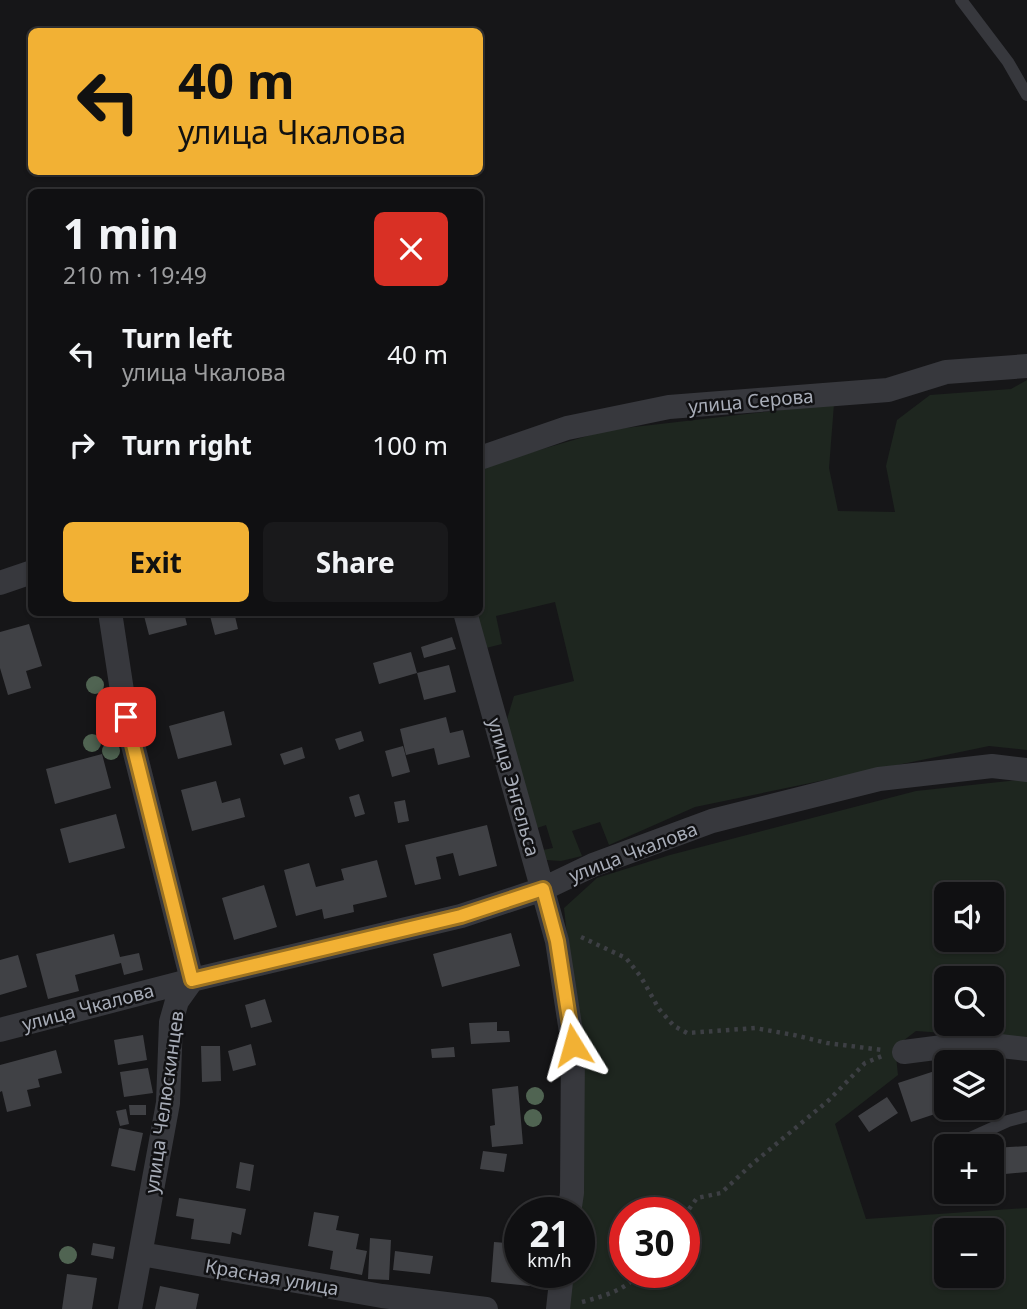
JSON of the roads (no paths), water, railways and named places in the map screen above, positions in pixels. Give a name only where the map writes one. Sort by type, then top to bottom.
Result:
[{"type":"street","name":"улица Серова","points":[[483,457],[568,428],[669,407],[888,390],[946,372],[1027,366]]},
{"type":"street","points":[[0,583],[28,573]]},
{"type":"street","points":[[111,616],[126,717],[192,980]]},
{"type":"street","name":"улица Энгельса","points":[[466,616],[557,941],[573,1045],[571,1197]]},
{"type":"street","name":"улица Чкалова","points":[[0,1030],[192,980],[461,916],[543,889],[593,865],[712,821],[879,779],[992,766],[1027,770]]},
{"type":"street","name":"улица Челюскинцев","points":[[130,1309],[168,1103],[171,1022],[177,1001],[192,980]]},
{"type":"street","points":[[904,1052],[974,1043],[1027,1049]]},
{"type":"street","name":"Красная улица","points":[[141,1254],[382,1296],[486,1309]]},
{"type":"street","points":[[558,1309],[560,1288]]},
{"type":"lane","points":[[961,0],[1007,62],[1027,95]]},
{"type":"lane","points":[[979,1134],[1027,1116]]}]
